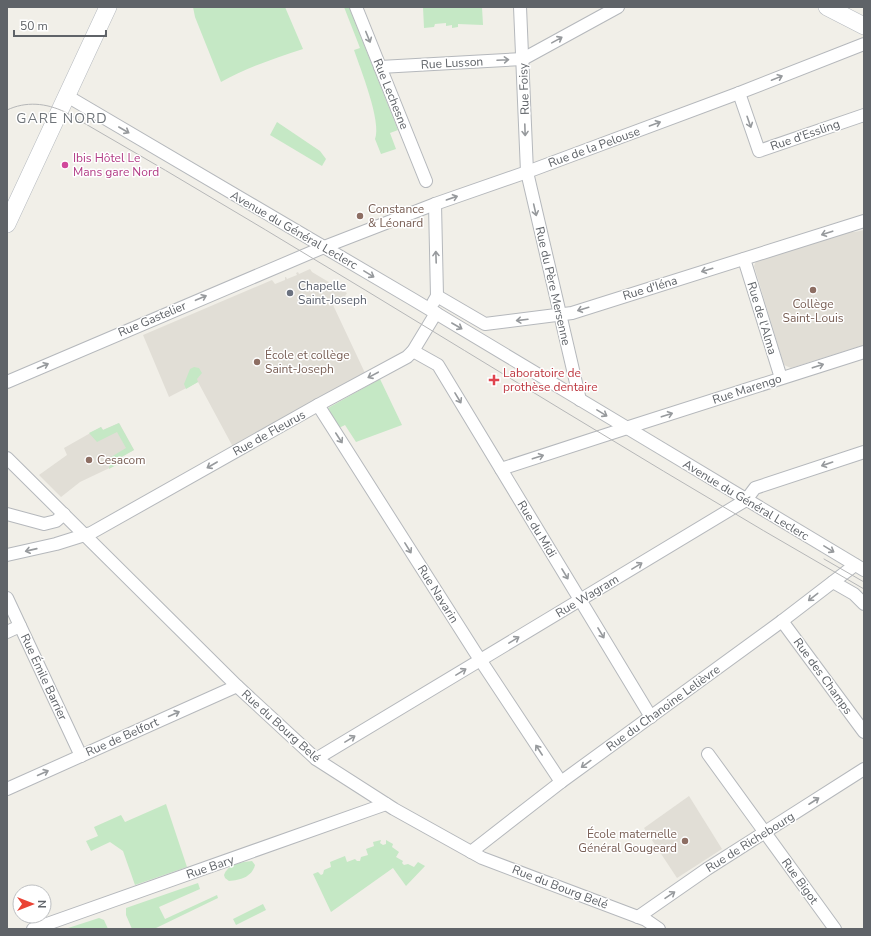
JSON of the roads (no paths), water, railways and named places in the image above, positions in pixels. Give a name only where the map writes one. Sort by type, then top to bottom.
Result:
[{"type":"main road","points":[[7,224],[108,7]]},
{"type":"main road","points":[[827,7],[864,26]]},
{"type":"street","name":"Rue Lechesne","points":[[356,7],[426,181]]},
{"type":"street","name":"Rue Foisy","points":[[520,7],[527,172]]},
{"type":"street","points":[[523,59],[618,7]]},
{"type":"street","name":"Rue de la Pelouse","points":[[324,246],[739,93],[864,44]]},
{"type":"street","name":"Rue Lusson","points":[[380,67],[523,59]]},
{"type":"street","name":"Rue d'Essling","points":[[739,93],[759,151],[864,115]]},
{"type":"street","name":"Avenue du Général Leclerc","points":[[67,96],[324,246],[859,567]]},
{"type":"street","name":"Rue du Père Mersenne","points":[[527,172],[580,400]]},
{"type":"street","points":[[432,311],[437,296],[435,204]]},
{"type":"street","name":"Rue d'Iéna","points":[[437,296],[485,324],[572,313],[864,221]]},
{"type":"street","name":"Rue Gastelier","points":[[7,382],[324,246]]},
{"type":"street","name":"Rue de l'Alma","points":[[744,259],[781,378]]},
{"type":"street","name":"Rue de Fleurus","points":[[7,556],[56,544],[85,535],[101,528],[318,405],[407,357],[412,351],[432,311]]},
{"type":"street","name":"Rue du Midi","points":[[412,351],[438,365],[651,717]]},
{"type":"street","name":"Rue Marengo","points":[[501,469],[864,352]]},
{"type":"street","name":"Rue Navarin","points":[[318,405],[480,660],[561,782]]},
{"type":"street","name":"Rue Wagram","points":[[316,759],[746,500],[755,488],[864,452]]},
{"type":"street","name":"Rue du Bourg Belé","points":[[7,458],[237,686],[316,759],[386,804],[482,858],[646,920],[659,929]]},
{"type":"street","points":[[7,514],[44,524],[56,521],[64,514]]},
{"type":"street","name":"Rue du Chanoine Lelièvre","points":[[471,852],[561,782],[782,621],[833,582],[859,567]]},
{"type":"street","points":[[833,582],[854,594],[864,604]]},
{"type":"street","name":"Rue Émile Barrier","points":[[7,598],[81,756]]},
{"type":"street","name":"Rue des Champs","points":[[782,621],[864,732]]},
{"type":"street","points":[[7,632],[20,626]]},
{"type":"street","name":"Rue de Belfort","points":[[7,788],[237,686]]},
{"type":"street","name":"Rue Bigot","points":[[708,754],[835,929]]},
{"type":"street","name":"Rue de Richebourg","points":[[638,917],[707,869],[864,769]]},
{"type":"street","name":"Rue Bary","points":[[33,929],[386,804]]},
{"type":"tram line","points":[[7,110],[21,105],[36,104],[65,112],[166,170],[763,531],[864,589]]},
{"type":"tram line","points":[[824,559],[864,582]]},
{"type":"place","name":"Ibis Hôtel Le Mans gare Nord","points":[[65,165]]},
{"type":"place","name":"Constance & Léonard","points":[[360,216]]},
{"type":"place","name":"Collège Saint-Louis","points":[[813,290]]},
{"type":"place","name":"Chapelle Saint-Joseph","points":[[290,293]]},
{"type":"place","name":"École et collège Saint-Joseph","points":[[257,362]]},
{"type":"place","name":"Laboratoire de prothèse dentaire","points":[[494,380]]},
{"type":"place","name":"Cesacom","points":[[89,460]]},
{"type":"place","name":"École maternelle Général Gougeard","points":[[685,841]]},
{"type":"district","name":"GARE NORD","points":[[62,118]]}]
